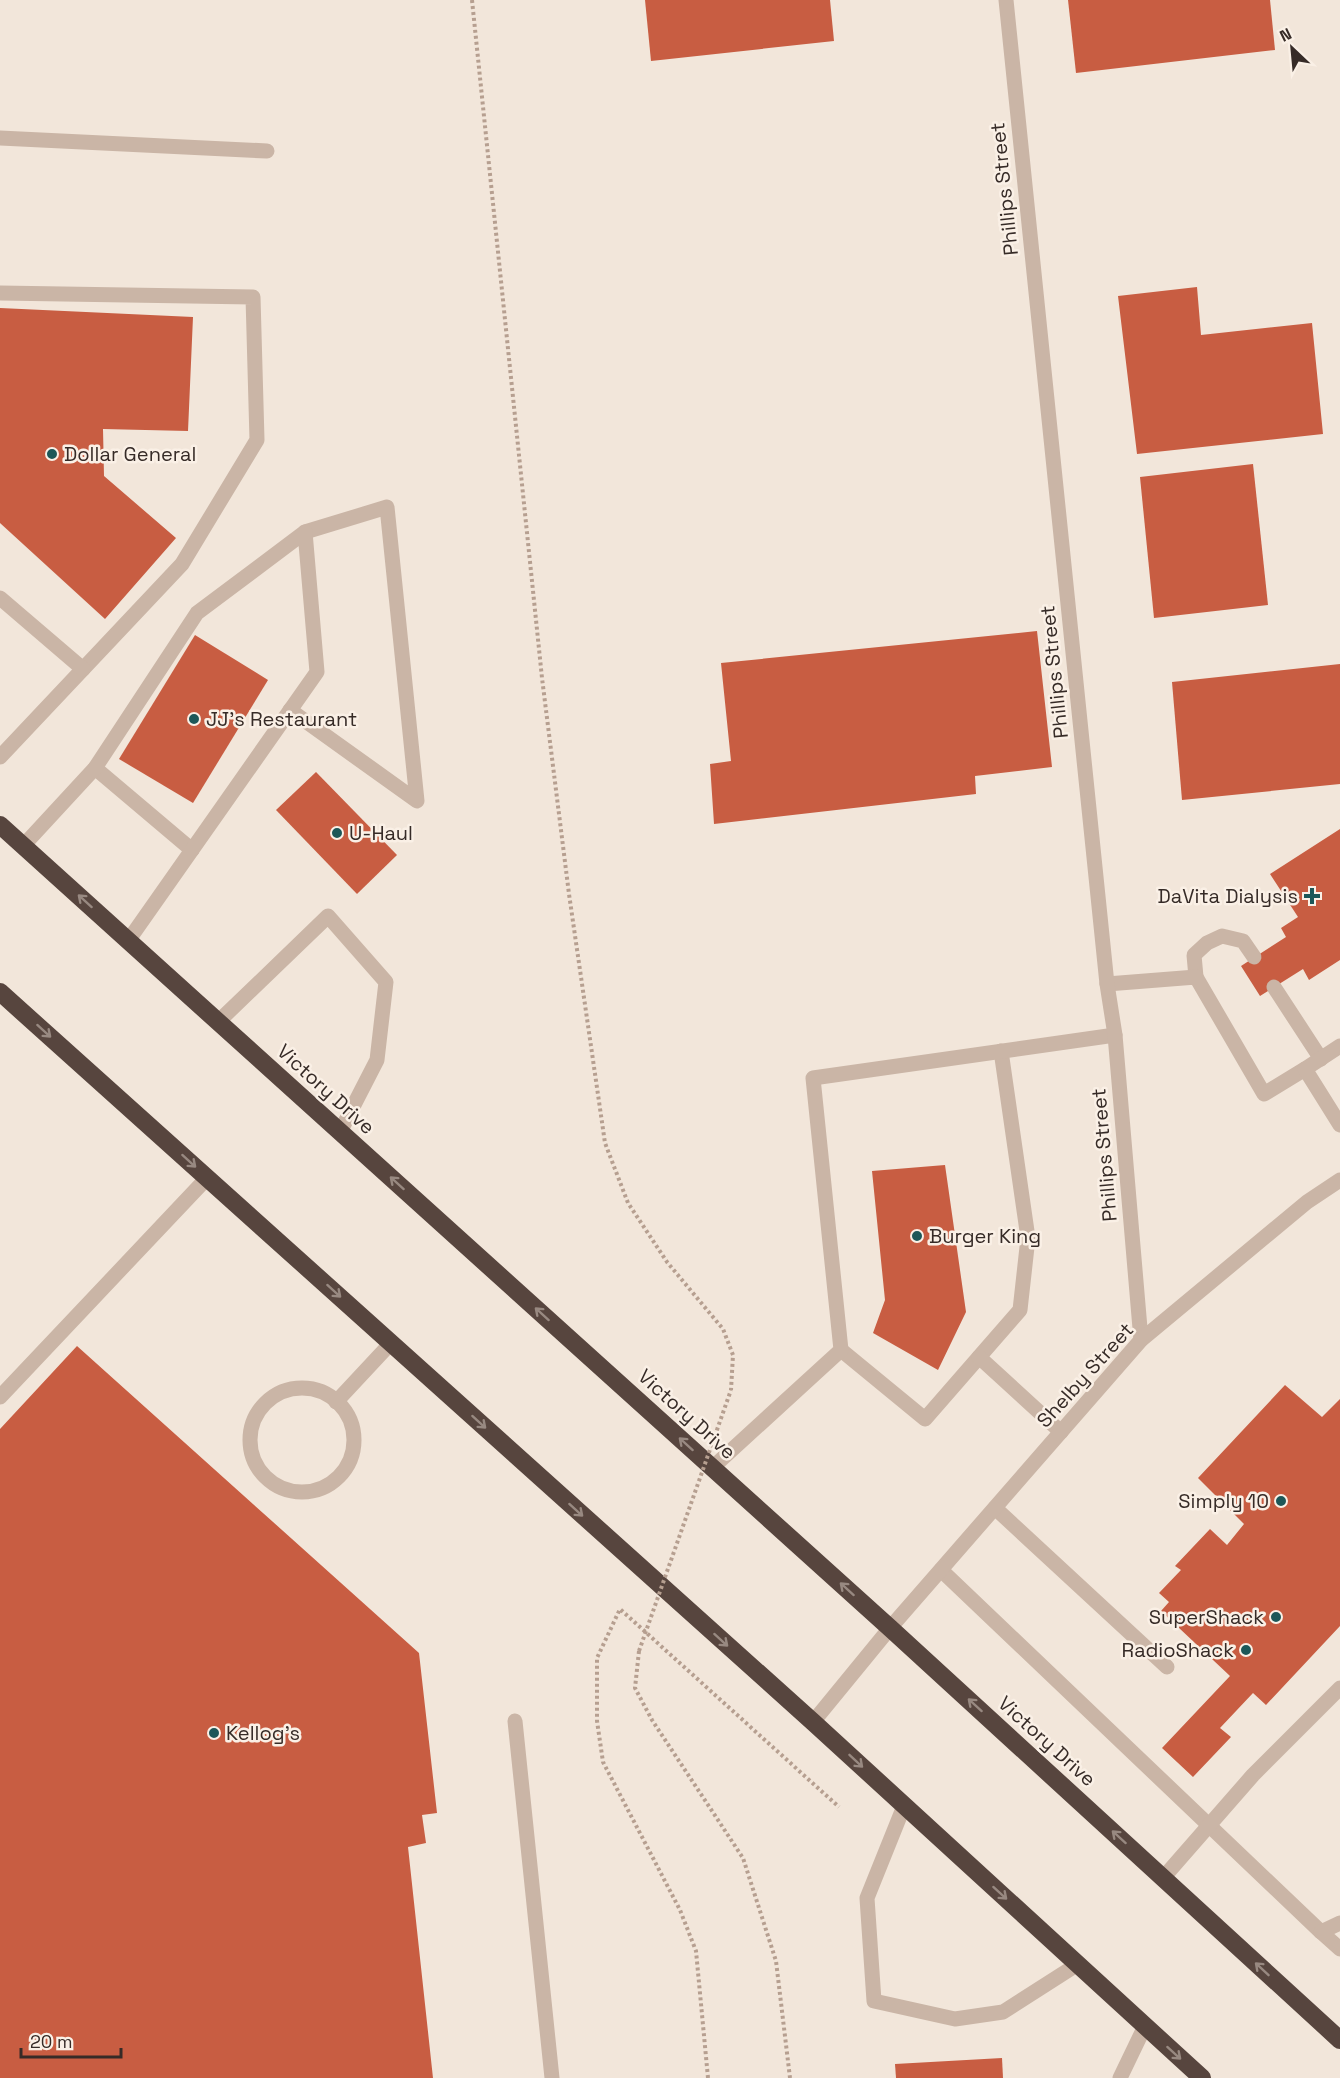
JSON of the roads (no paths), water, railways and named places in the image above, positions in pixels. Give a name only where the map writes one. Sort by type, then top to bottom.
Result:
[{"type":"highway","name":"Victory Drive","points":[[0,825],[890,1628],[1340,2040]]},
{"type":"highway","points":[[0,992],[813,1722],[1202,2078]]},
{"type":"street","name":"Phillips Street","points":[[1006,0],[1114,1035],[1141,1340]]},
{"type":"street","points":[[0,138],[267,151]]},
{"type":"street","points":[[0,293],[253,297],[257,440],[182,564],[0,757]]},
{"type":"street","points":[[23,846],[95,768],[197,613],[305,532],[387,507],[417,801],[290,710]]},
{"type":"street","points":[[128,941],[317,672],[305,532]]},
{"type":"street","points":[[0,598],[83,669]]},
{"type":"street","points":[[95,768],[192,850]]},
{"type":"street","points":[[218,1022],[328,916],[386,982],[377,1060],[340,1132]]},
{"type":"street","points":[[1254,957],[1243,941],[1222,936],[1207,943],[1194,954],[1196,977],[1264,1094],[1340,1046]]},
{"type":"street","points":[[1107,984],[1196,977]]},
{"type":"street","points":[[1274,987],[1321,1059]]},
{"type":"street","points":[[1000,1051],[1028,1238],[1020,1310],[925,1419],[841,1350],[813,1078],[1000,1051],[1114,1035]]},
{"type":"street","points":[[1305,1069],[1340,1125]]},
{"type":"street","points":[[0,1397],[207,1178]]},
{"type":"street","name":"Shelby Street","points":[[813,1722],[890,1628],[1141,1340],[1307,1202],[1340,1180]]},
{"type":"street","points":[[336,1401],[392,1343]]},
{"type":"street","points":[[712,1467],[841,1350]]},
{"type":"street","points":[[979,1357],[1062,1432]]},
{"type":"street","points":[[296,1388],[314,1389],[336,1401],[351,1422],[354,1438],[352,1455],[345,1471],[333,1483],[317,1490],[300,1492],[284,1489],[269,1481],[257,1468],[251,1452],[250,1435],[255,1418],[265,1404],[280,1394],[296,1388]]},
{"type":"street","points":[[995,1508],[1167,1667]]},
{"type":"street","points":[[941,1570],[1340,1949]]},
{"type":"street","points":[[1163,1878],[1254,1774],[1340,1688]]},
{"type":"street","points":[[515,1721],[552,2078]]},
{"type":"street","points":[[904,1806],[867,1898],[874,2001],[955,2019],[1003,2012],[1078,1964]]},
{"type":"street","points":[[1321,1932],[1340,1923]]},
{"type":"street","points":[[1120,2078],[1145,2026]]},
{"type":"place","name":"Dollar General","points":[[52,454]]},
{"type":"place","name":"JJ's Restaurant","points":[[194,719]]},
{"type":"place","name":"U-Haul","points":[[337,833]]},
{"type":"place","name":"DaVita Dialysis","points":[[1312,896]]},
{"type":"place","name":"Burger King","points":[[917,1236]]},
{"type":"place","name":"Simply 10","points":[[1281,1501]]},
{"type":"place","name":"SuperShack","points":[[1276,1617]]},
{"type":"place","name":"RadioShack","points":[[1246,1650]]},
{"type":"place","name":"Kellog's","points":[[214,1733]]}]
